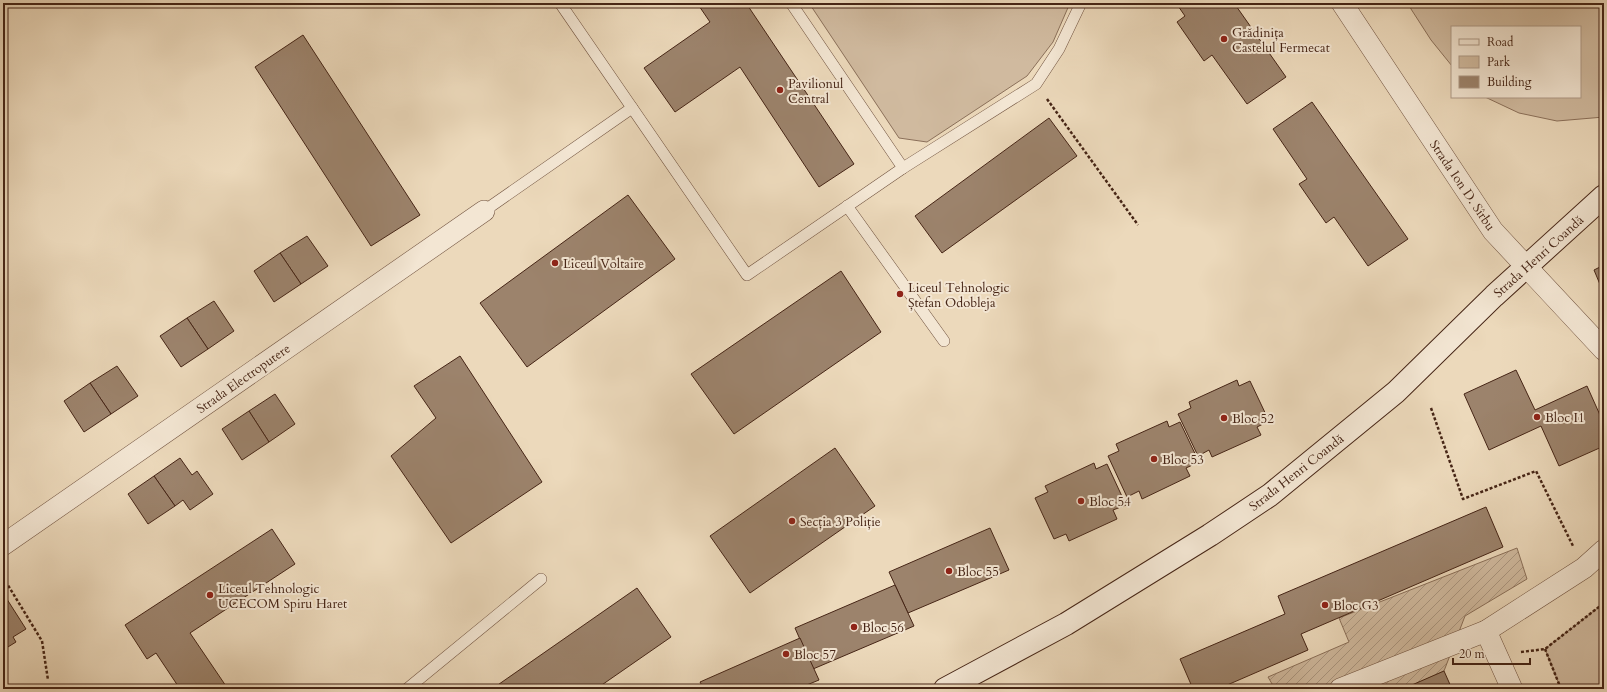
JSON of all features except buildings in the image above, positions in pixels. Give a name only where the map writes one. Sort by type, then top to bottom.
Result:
[{"type":"street","name":"Strada Ion D. Sîrbu","points":[[1342,3],[1493,231],[1604,350]]},
{"type":"street","name":"Strada Henri Coandă","points":[[945,689],[1066,624],[1210,535],[1270,495],[1396,392],[1494,296],[1604,196]]},
{"type":"street","name":"Strada Electroputere","points":[[3,545],[484,211]]},
{"type":"street","points":[[1340,689],[1486,631],[1584,568],[1604,550]]},
{"type":"street","points":[[1486,631],[1512,689]]},
{"type":"lane","points":[[560,3],[747,275],[903,168],[1036,84],[1059,49],[1081,3]]},
{"type":"lane","points":[[791,3],[903,168]]},
{"type":"lane","points":[[484,211],[632,108]]},
{"type":"lane","points":[[847,206],[944,341]]},
{"type":"lane","points":[[411,688],[541,579]]},
{"type":"path","points":[[1036,84],[1138,225]]},
{"type":"path","points":[[1431,408],[1462,499],[1536,471],[1584,568]]},
{"type":"path","points":[[3,578],[42,641],[48,680]]},
{"type":"path","points":[[1496,654],[1545,649],[1604,602]]},
{"type":"path","points":[[1545,649],[1561,689]]},
{"type":"green space","points":[[809,3],[1070,3],[1053,42],[1027,76],[927,142],[899,138]]},
{"type":"green space","points":[[1409,3],[1604,3],[1604,117],[1557,121],[1519,113],[1487,98],[1581,98],[1581,26],[1451,26],[1451,65],[1431,40],[1411,9]]},
{"type":"green space","points":[[1517,548],[1527,579],[1465,616],[1444,671],[1405,689],[1275,689],[1268,677],[1349,642],[1339,618]]},
{"type":"green space","points":[[1604,603],[1604,689],[1561,689],[1545,649]]},
{"type":"place","name":"Grădinița Castelul Fermecat","points":[[1224,39]]},
{"type":"place","name":"Pavilionul Central","points":[[780,90]]},
{"type":"place","name":"Liceul Voltaire","points":[[555,263]]},
{"type":"place","name":"Liceul Tehnologic Ștefan Odobleja","points":[[900,294]]},
{"type":"place","name":"Bloc I1","points":[[1537,417]]},
{"type":"place","name":"Bloc 52","points":[[1224,418]]},
{"type":"place","name":"Bloc 53","points":[[1154,459]]},
{"type":"place","name":"Bloc 54","points":[[1081,501]]},
{"type":"place","name":"Secția 3 Poliție","points":[[792,521]]},
{"type":"place","name":"Bloc 55","points":[[949,571]]},
{"type":"place","name":"Liceul Tehnologic UCECOM Spiru Haret","points":[[210,595]]},
{"type":"place","name":"Bloc G3","points":[[1325,605]]},
{"type":"place","name":"Bloc 56","points":[[854,627]]},
{"type":"place","name":"Bloc 57","points":[[786,654]]}]
